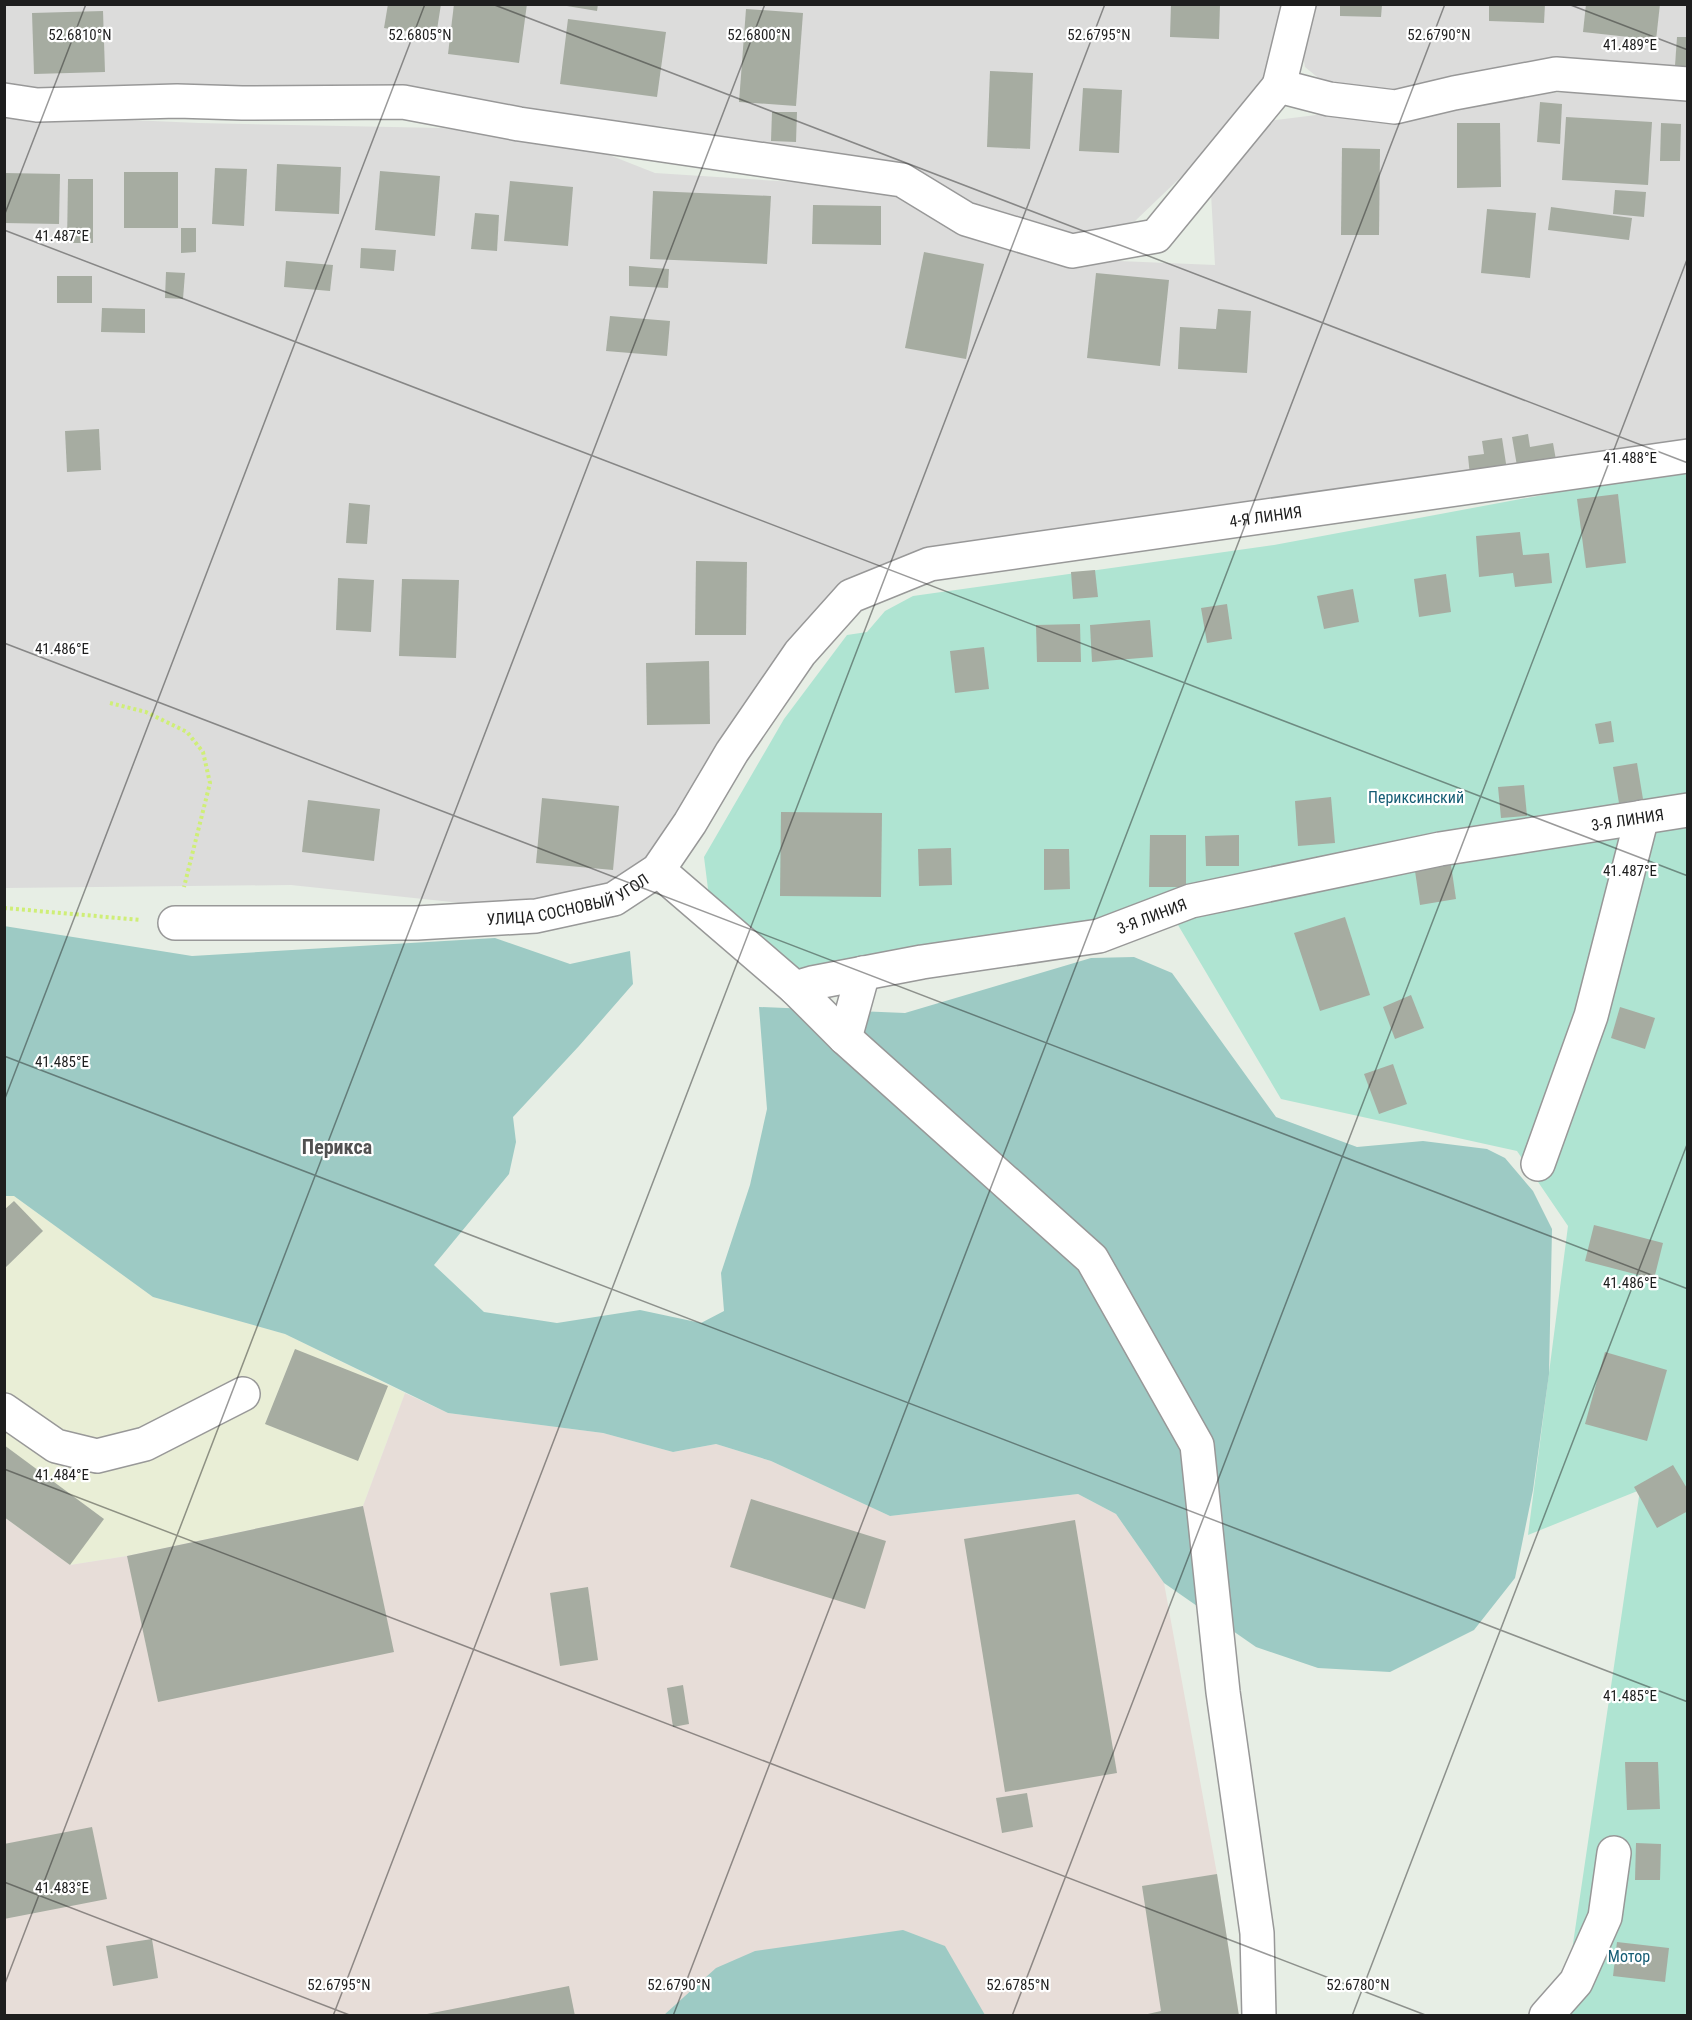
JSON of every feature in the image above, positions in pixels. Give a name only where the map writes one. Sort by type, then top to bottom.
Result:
[{"type":"street","points":[[4,100],[37,105],[177,101],[403,102],[519,124],[902,180],[966,219],[1072,251],[1156,236],[1279,86],[1299,4]]},
{"type":"street","points":[[1279,86],[1329,99],[1395,107],[1454,93],[1556,74],[1688,84]]},
{"type":"street","name":"4-Я ЛИНИЯ","points":[[851,596],[930,564],[1688,456]]},
{"type":"street","name":"УЛИЦА СОСНОВЫЙ УГОЛ","points":[[175,923],[417,923],[536,916],[614,899],[658,870],[690,823],[732,752],[800,653],[851,596]]},
{"type":"street","name":"3-Я ЛИНИЯ","points":[[795,988],[922,962],[1099,936],[1191,901],[1440,849],[1688,810]]},
{"type":"street","points":[[1538,1164],[1591,1016],[1642,817]]},
{"type":"street","points":[[658,870],[795,988],[845,1038],[1092,1259],[1197,1445],[1223,1692],[1257,1934],[1259,2016]]},
{"type":"street","points":[[845,1038],[863,973]]},
{"type":"street","points":[[4,1410],[56,1446],[97,1456],[145,1444],[243,1394]]},
{"type":"street","points":[[1546,2016],[1576,1982],[1605,1917],[1614,1853]]},
{"type":"path","points":[[4,908],[175,923],[210,783],[203,752],[187,732],[146,712],[110,703]]},
{"type":"shaded area","points":[[5,5],[1285,5],[1267,73],[1229,131],[1135,221],[1066,239],[786,156],[667,127],[558,119],[433,89],[48,95],[5,89]]},
{"type":"shaded area","points":[[1311,5],[1687,5],[1687,75],[1396,98],[1334,91],[1305,67],[1301,44]]},
{"type":"shaded area","points":[[1589,91],[1687,99],[1687,441],[865,576],[649,859],[597,897],[499,907],[291,885],[5,888],[4,111],[38,116],[199,123],[442,128],[594,149],[655,173],[901,189],[1071,259],[1215,265],[1211,194],[1267,121],[1505,96]]},
{"type":"shaded area","points":[[4,926],[192,956],[495,938],[570,964],[630,951],[633,984],[513,1117],[516,1142],[509,1174],[434,1265],[484,1312],[557,1323],[640,1310],[701,1323],[724,1311],[721,1273],[750,1185],[767,1109],[759,1007],[905,1013],[1091,958],[1134,957],[1172,973],[1276,1117],[1357,1147],[1423,1141],[1487,1149],[1505,1158],[1533,1191],[1552,1229],[1549,1374],[1533,1490],[1515,1578],[1474,1630],[1390,1672],[1318,1668],[1256,1647],[1164,1583],[1116,1514],[1078,1494],[890,1516],[771,1461],[716,1444],[673,1452],[603,1433],[448,1413],[285,1334],[153,1297],[14,1196],[5,1196]]},
{"type":"shaded area","points":[[5,1196],[14,1196],[153,1297],[285,1334],[405,1393],[363,1506],[127,1556],[70,1565],[5,1517]]},
{"type":"shaded area","points":[[405,1393],[448,1413],[603,1433],[673,1452],[716,1444],[771,1461],[890,1516],[1078,1494],[1116,1514],[1164,1583],[1217,1874],[1239,2015],[5,2015],[4,1517],[70,1565],[127,1556],[363,1506]]},
{"type":"shaded area","points":[[903,1930],[945,1946],[985,2015],[664,2015],[716,1968],[755,1951]]},
{"type":"green space","name":"Периксинский","points":[[1687,468],[1687,2015],[1534,2015],[1570,1964],[1640,1490],[1528,1535],[1568,1226],[1517,1151],[1281,1099],[1178,925],[823,986],[710,905],[704,857],[784,719],[847,635],[867,632],[885,611],[913,596],[1274,545]]},
{"type":"building","points":[[388,4],[441,4],[436,36],[384,28]]},
{"type":"building","points":[[454,4],[527,4],[519,63],[448,54]]},
{"type":"building","points":[[555,4],[598,4],[597,11]]},
{"type":"building","points":[[1171,4],[1220,4],[1219,39],[1170,37]]},
{"type":"building","points":[[1489,4],[1545,4],[1544,23],[1489,21]]},
{"type":"building","points":[[1586,4],[1660,4],[1656,40],[1583,32]]},
{"type":"building","points":[[1340,5],[1382,5],[1381,17],[1340,16]]},
{"type":"building","points":[[746,9],[803,13],[796,106],[739,102]]},
{"type":"building","points":[[103,11],[105,72],[34,74],[32,13]]},
{"type":"building","points":[[568,19],[666,32],[657,97],[560,84]]},
{"type":"building","points":[[1677,37],[1688,37],[1688,67],[1675,66]]},
{"type":"building","points":[[990,71],[1033,73],[1030,149],[987,147]]},
{"type":"building","points":[[1083,88],[1122,90],[1119,153],[1079,151]]},
{"type":"building","points":[[1540,102],[1562,104],[1560,144],[1537,142]]},
{"type":"building","points":[[772,112],[797,112],[796,142],[771,141]]},
{"type":"building","points":[[1566,117],[1652,122],[1648,185],[1562,180]]},
{"type":"building","points":[[1457,123],[1500,123],[1501,187],[1457,188]]},
{"type":"building","points":[[1661,123],[1681,124],[1680,161],[1660,161]]},
{"type":"building","points":[[1342,148],[1380,149],[1379,235],[1341,235]]},
{"type":"building","points":[[277,164],[341,167],[339,214],[275,211]]},
{"type":"building","points":[[215,168],[247,169],[244,226],[212,224]]},
{"type":"building","points":[[380,171],[440,176],[435,236],[375,230]]},
{"type":"building","points":[[124,172],[178,172],[178,228],[124,228]]},
{"type":"building","points":[[4,173],[60,174],[59,224],[4,223]]},
{"type":"building","points":[[68,179],[93,179],[93,243],[67,243]]},
{"type":"building","points":[[510,181],[573,187],[568,246],[504,241]]},
{"type":"building","points":[[1615,190],[1646,192],[1644,217],[1613,214]]},
{"type":"building","points":[[653,191],[771,196],[767,264],[650,259]]},
{"type":"building","points":[[813,205],[881,206],[881,245],[812,244]]},
{"type":"building","points":[[1551,207],[1632,218],[1629,240],[1548,230]]},
{"type":"building","points":[[1487,209],[1536,213],[1530,278],[1481,273]]},
{"type":"building","points":[[475,213],[499,215],[497,251],[471,249]]},
{"type":"building","points":[[181,228],[196,228],[196,252],[181,253]]},
{"type":"building","points":[[361,248],[396,250],[394,271],[360,268]]},
{"type":"building","points":[[924,252],[984,264],[966,359],[905,348]]},
{"type":"building","points":[[286,261],[333,265],[330,291],[284,287]]},
{"type":"building","points":[[629,266],[669,269],[668,288],[629,286]]},
{"type":"building","points":[[166,272],[185,273],[183,299],[165,298]]},
{"type":"building","points":[[1096,273],[1169,280],[1160,366],[1087,358]]},
{"type":"building","points":[[57,276],[92,276],[92,303],[57,303]]},
{"type":"building","points":[[102,308],[145,309],[145,333],[101,332]]},
{"type":"building","points":[[1218,309],[1251,311],[1247,373],[1178,369],[1180,327],[1216,329]]},
{"type":"building","points":[[610,316],[670,321],[667,356],[606,351]]},
{"type":"building","points":[[99,429],[101,470],[67,472],[65,431]]},
{"type":"building","points":[[1528,434],[1530,447],[1553,443],[1556,460],[1517,466],[1512,437]]},
{"type":"building","points":[[1502,438],[1507,470],[1470,476],[1468,456],[1484,454],[1482,441]]},
{"type":"building","points":[[1618,494],[1626,563],[1586,568],[1577,499]]},
{"type":"building","points":[[349,503],[370,505],[367,544],[346,543]]},
{"type":"building","points":[[1520,532],[1523,555],[1549,553],[1552,583],[1515,587],[1513,573],[1479,577],[1476,536]]},
{"type":"building","points":[[696,561],[747,562],[746,635],[695,635]]},
{"type":"building","points":[[1095,570],[1098,597],[1073,599],[1071,572]]},
{"type":"building","points":[[1446,574],[1451,612],[1419,617],[1414,579]]},
{"type":"building","points":[[338,578],[374,580],[371,632],[336,630]]},
{"type":"building","points":[[402,579],[459,580],[456,658],[399,656]]},
{"type":"building","points":[[1353,589],[1359,622],[1324,629],[1317,596]]},
{"type":"building","points":[[1227,604],[1232,639],[1207,643],[1201,608]]},
{"type":"building","points":[[1150,620],[1153,657],[1092,662],[1090,625]]},
{"type":"building","points":[[1080,624],[1081,662],[1037,662],[1036,625]]},
{"type":"building","points":[[984,647],[989,689],[955,693],[950,651]]},
{"type":"building","points":[[709,661],[710,724],[647,725],[646,663]]},
{"type":"building","points":[[1611,721],[1614,742],[1599,744],[1595,724]]},
{"type":"building","points":[[1637,763],[1643,799],[1619,803],[1613,767]]},
{"type":"building","points":[[1524,785],[1527,816],[1501,818],[1498,787]]},
{"type":"building","points":[[1331,797],[1335,843],[1298,846],[1295,801]]},
{"type":"building","points":[[542,798],[619,806],[613,870],[536,863]]},
{"type":"building","points":[[308,800],[380,809],[374,861],[302,852]]},
{"type":"building","points":[[781,812],[882,813],[881,897],[780,896]]},
{"type":"building","points":[[1150,835],[1186,835],[1186,887],[1149,887]]},
{"type":"building","points":[[1239,835],[1239,866],[1206,866],[1205,836]]},
{"type":"building","points":[[951,848],[952,885],[919,886],[918,849]]},
{"type":"building","points":[[1044,849],[1069,849],[1070,889],[1044,890]]},
{"type":"building","points":[[1451,865],[1456,899],[1420,905],[1415,871]]},
{"type":"building","points":[[1345,917],[1370,995],[1320,1011],[1294,933]]},
{"type":"building","points":[[1411,995],[1424,1028],[1395,1039],[1383,1007]]},
{"type":"building","points":[[1620,1007],[1655,1018],[1645,1049],[1611,1038]]},
{"type":"building","points":[[1393,1064],[1407,1104],[1379,1114],[1364,1074]]},
{"type":"building","points":[[14,1201],[43,1231],[4,1269],[4,1210]]},
{"type":"building","points":[[1594,1225],[1663,1243],[1654,1279],[1585,1261]]},
{"type":"building","points":[[295,1349],[388,1386],[358,1461],[265,1424]]},
{"type":"building","points":[[1605,1352],[1667,1370],[1647,1441],[1585,1424]]},
{"type":"building","points":[[4,1445],[104,1519],[70,1565],[4,1517]]},
{"type":"building","points":[[1673,1465],[1688,1490],[1688,1511],[1657,1528],[1634,1487]]},
{"type":"building","points":[[751,1499],[886,1541],[865,1609],[730,1567]]},
{"type":"building","points":[[363,1506],[394,1652],[158,1702],[127,1556]]},
{"type":"building","points":[[1075,1520],[1117,1773],[1005,1792],[964,1539]]},
{"type":"building","points":[[588,1587],[598,1660],[560,1666],[550,1593]]},
{"type":"building","points":[[683,1685],[689,1724],[673,1727],[667,1688]]},
{"type":"building","points":[[1625,1762],[1658,1762],[1660,1809],[1627,1810]]},
{"type":"building","points":[[1027,1793],[1033,1827],[1002,1833],[996,1798]]},
{"type":"building","points":[[92,1827],[107,1899],[4,1919],[4,1844]]},
{"type":"building","points":[[1636,1843],[1661,1844],[1660,1880],[1635,1880]]},
{"type":"building","points":[[1217,1874],[1239,2016],[1139,2016],[1161,2011],[1142,1886]]},
{"type":"building","points":[[152,1939],[158,1978],[113,1986],[106,1946]]},
{"type":"building","points":[[1617,1942],[1669,1948],[1665,1982],[1613,1976]]},
{"type":"building","points":[[569,1986],[575,2016],[428,2016],[427,2014]]},
{"type":"district","name":"Перикса","points":[[337,1147]]},
{"type":"park label","name":"Мотор","points":[[1629,1956]]}]
